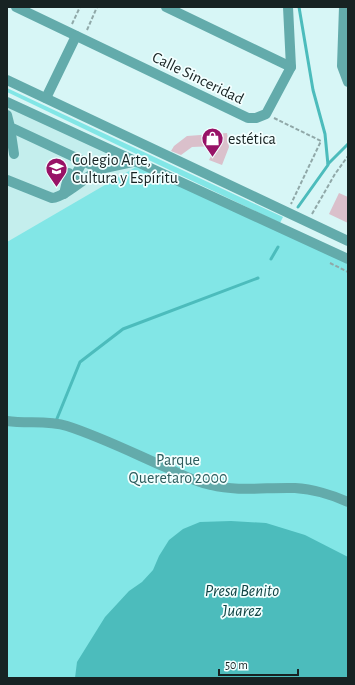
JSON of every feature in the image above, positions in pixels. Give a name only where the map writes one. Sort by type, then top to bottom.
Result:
[{"type":"street","name":"Calle Sinceridad","points":[[16,7],[248,118],[256,118],[266,114]]},
{"type":"street","points":[[166,7],[291,67]]},
{"type":"street","points":[[266,114],[291,67],[288,7]]},
{"type":"street","points":[[344,7],[342,66],[348,82]]},
{"type":"street","points":[[46,98],[76,36]]},
{"type":"street","points":[[7,80],[348,241]]},
{"type":"street","points":[[7,102],[348,259]]},
{"type":"street","points":[[7,115],[14,154]]},
{"type":"street","points":[[9,130],[100,169]]},
{"type":"street","points":[[64,194],[73,173],[83,161]]},
{"type":"street","points":[[7,180],[52,198],[57,198],[100,169],[137,161]]},
{"type":"street","points":[[7,421],[18,423],[46,423],[67,426],[110,442],[211,486],[244,489],[297,488],[335,496],[348,502]]},
{"type":"path","points":[[76,36],[80,7]]},
{"type":"path","points":[[76,36],[97,7]]},
{"type":"path","points":[[266,114],[321,141],[287,212]]},
{"type":"path","points":[[307,222],[335,174],[348,156]]},
{"type":"shaded area","name":"Colegio Arte, Cultura y Espíritu","points":[[7,102],[141,164],[7,249]]},
{"type":"green space","points":[[7,88],[283,217],[280,223],[7,92]]},
{"type":"green space","name":"Parque Queretaro 2000","points":[[141,164],[348,259],[348,678],[7,678],[7,242]]},
{"type":"water","name":"Presa Benito Juarez","points":[[231,521],[266,523],[305,535],[348,557],[348,678],[75,678],[77,662],[105,617],[129,591],[142,582],[153,570],[159,556],[169,540],[183,529],[200,522]]},
{"type":"building","points":[[227,133],[229,147],[222,165],[209,160],[216,146],[192,147],[181,155],[171,151],[174,146],[187,136]]},
{"type":"building","points":[[339,193],[348,197],[348,223],[329,214]]},
{"type":"waterway","points":[[298,207],[328,165],[325,134],[313,90],[299,7]]},
{"type":"waterway","points":[[328,164],[348,144]]},
{"type":"waterway","points":[[271,259],[278,247]]},
{"type":"waterway","points":[[56,421],[80,362],[123,329],[258,278]]},
{"type":"place","name":"estética","points":[[212,158]]},
{"type":"place","name":"Colegio Arte, Cultura y Espíritu","points":[[56,188]]}]
